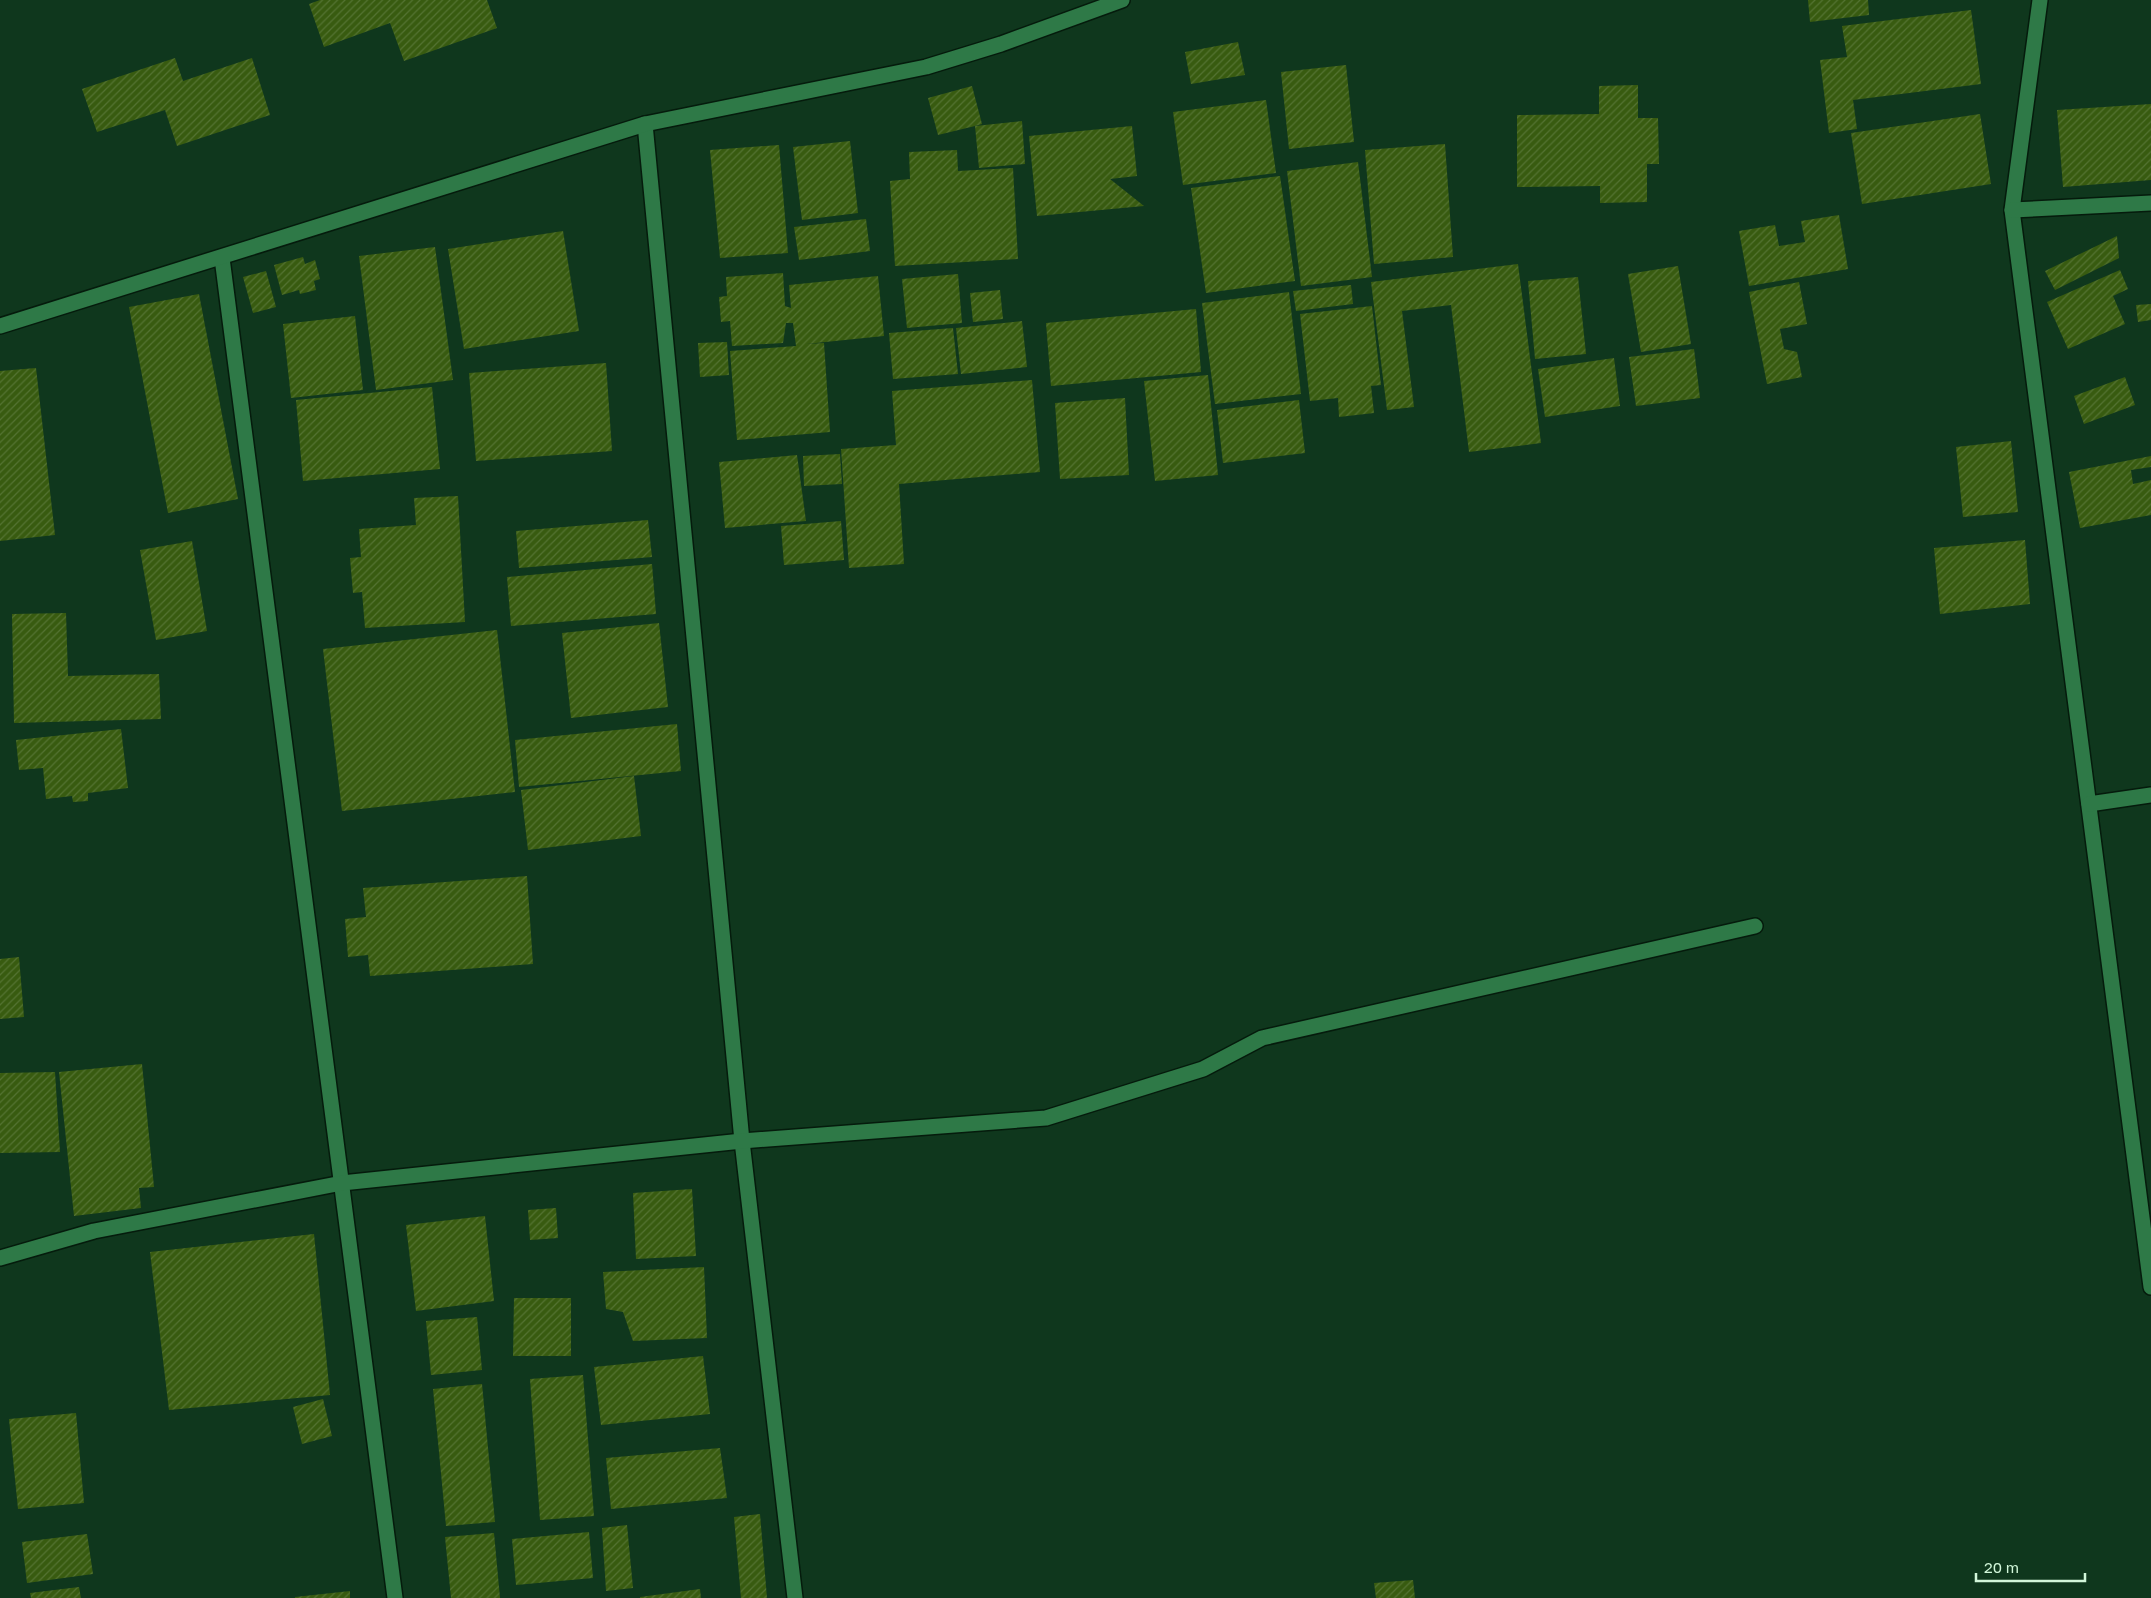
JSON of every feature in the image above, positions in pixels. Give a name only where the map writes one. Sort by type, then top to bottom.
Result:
[{"type":"street","points":[[0,326],[646,124],[926,67],[1001,44],[1122,0]]},
{"type":"street","points":[[2040,0],[2012,210],[2151,1287]]},
{"type":"street","points":[[646,124],[742,1141],[795,1598]]},
{"type":"street","points":[[2012,210],[2151,202]]},
{"type":"street","points":[[222,258],[395,1598]]},
{"type":"street","points":[[2089,804],[2151,795]]},
{"type":"street","points":[[0,1258],[94,1231],[342,1183],[742,1141],[1046,1118],[1203,1069],[1262,1038],[1755,926]]},
{"type":"building","points":[[320,0],[487,0],[497,28],[404,61],[390,23],[324,47],[309,4]]},
{"type":"building","points":[[1808,0],[1868,0],[1869,15],[1810,22]]},
{"type":"building","points":[[1971,10],[1981,84],[1853,100],[1857,129],[1829,133],[1820,60],[1847,57],[1842,26]]},
{"type":"building","points":[[1238,42],[1245,75],[1191,84],[1185,52]]},
{"type":"building","points":[[175,58],[183,81],[252,58],[270,115],[177,146],[165,110],[97,132],[82,89]]},
{"type":"building","points":[[1346,65],[1354,142],[1289,149],[1281,72]]},
{"type":"building","points":[[1638,85],[1638,118],[1658,118],[1659,164],[1647,164],[1647,202],[1600,203],[1600,186],[1517,187],[1517,115],[1599,114],[1599,86]]},
{"type":"building","points":[[972,86],[982,124],[938,135],[928,98]]},
{"type":"building","points":[[1266,100],[1276,173],[1183,185],[1173,112]]},
{"type":"building","points":[[2151,104],[2151,180],[2063,187],[2057,110]]},
{"type":"building","points":[[1980,114],[1991,184],[1862,204],[1851,133]]},
{"type":"building","points":[[1022,121],[1025,164],[979,168],[975,126]]},
{"type":"building","points":[[1132,126],[1137,176],[1110,179],[1144,206],[1037,216],[1029,136]]},
{"type":"building","points":[[850,141],[858,213],[802,220],[793,147]]},
{"type":"building","points":[[1445,144],[1453,257],[1374,264],[1365,150]]},
{"type":"building","points":[[779,145],[788,253],[720,258],[710,150]]},
{"type":"building","points":[[957,150],[958,171],[1013,168],[1018,259],[895,266],[890,181],[910,179],[909,152]]},
{"type":"building","points":[[1358,162],[1372,277],[1301,286],[1287,171]]},
{"type":"building","points":[[1280,176],[1295,281],[1206,293],[1191,188]]},
{"type":"building","points":[[1839,215],[1848,269],[1749,286],[1739,231],[1775,225],[1779,246],[1805,242],[1801,221]]},
{"type":"building","points":[[866,219],[870,251],[799,260],[794,227]]},
{"type":"building","points":[[563,231],[579,331],[464,349],[448,249]]},
{"type":"building","points":[[2117,236],[2119,258],[2055,290],[2045,271]]},
{"type":"building","points":[[435,247],[453,380],[376,390],[359,256]]},
{"type":"building","points":[[303,257],[305,264],[315,260],[320,279],[314,281],[316,290],[300,294],[299,290],[282,295],[274,265]]},
{"type":"building","points":[[1518,264],[1541,443],[1469,452],[1451,305],[1402,311],[1414,407],[1387,410],[1371,282]]},
{"type":"building","points":[[1678,266],[1691,344],[1641,352],[1628,274]]},
{"type":"building","points":[[2120,270],[2128,289],[2113,296],[2125,324],[2068,349],[2047,302]]},
{"type":"building","points":[[266,271],[276,307],[253,313],[243,277]]},
{"type":"building","points":[[783,273],[785,306],[791,308],[789,285],[878,276],[884,336],[806,344],[824,343],[830,432],[737,440],[730,351],[796,346],[793,323],[786,323],[783,343],[732,346],[730,321],[721,322],[719,297],[727,296],[726,277]]},
{"type":"building","points":[[958,274],[962,323],[907,328],[902,279]]},
{"type":"building","points":[[1578,277],[1586,354],[1535,359],[1528,281]]},
{"type":"building","points":[[1799,282],[1807,324],[1780,329],[1784,349],[1797,352],[1802,377],[1767,384],[1749,292]]},
{"type":"building","points":[[1351,285],[1353,304],[1296,311],[1293,291]]},
{"type":"building","points":[[1000,290],[1003,319],[973,322],[970,293]]},
{"type":"building","points":[[1289,292],[1301,394],[1215,404],[1202,303]]},
{"type":"building","points":[[199,294],[238,499],[168,513],[129,307]]},
{"type":"building","points":[[2151,304],[2151,320],[2138,322],[2136,305]]},
{"type":"building","points":[[1372,306],[1381,385],[1371,386],[1374,413],[1339,417],[1338,398],[1310,401],[1300,314]]},
{"type":"building","points":[[1196,309],[1201,372],[1051,386],[1046,323]]},
{"type":"building","points":[[355,316],[363,390],[291,398],[283,324]]},
{"type":"building","points":[[1022,321],[1027,367],[961,374],[956,328]]},
{"type":"building","points":[[953,328],[958,374],[893,379],[889,333]]},
{"type":"building","points":[[727,342],[729,375],[700,377],[698,343]]},
{"type":"building","points":[[1694,349],[1700,398],[1636,406],[1629,357]]},
{"type":"building","points":[[1614,358],[1620,406],[1545,417],[1538,369]]},
{"type":"building","points":[[606,363],[612,451],[476,461],[469,373]]},
{"type":"building","points":[[36,368],[55,535],[0,541],[0,371]]},
{"type":"building","points":[[1208,375],[1218,475],[1155,481],[1144,381]]},
{"type":"building","points":[[2125,377],[2135,405],[2084,424],[2074,396]]},
{"type":"building","points":[[1032,380],[1040,472],[899,484],[904,564],[849,568],[841,449],[896,445],[892,391]]},
{"type":"building","points":[[432,387],[440,469],[303,481],[296,400]]},
{"type":"building","points":[[1125,398],[1129,475],[1060,479],[1055,403]]},
{"type":"building","points":[[1299,400],[1305,453],[1223,463],[1217,410]]},
{"type":"building","points":[[2011,441],[2018,512],[1963,517],[1956,447]]},
{"type":"building","points":[[840,454],[842,484],[804,486],[803,456]]},
{"type":"building","points":[[797,455],[806,521],[725,528],[719,462]]},
{"type":"building","points":[[2151,456],[2151,467],[2131,470],[2133,484],[2151,480],[2151,515],[2080,528],[2069,472]]},
{"type":"building","points":[[458,496],[465,622],[365,628],[362,592],[353,593],[350,558],[361,557],[359,529],[416,525],[414,498]]},
{"type":"building","points":[[648,520],[652,557],[519,568],[516,531]]},
{"type":"building","points":[[841,521],[844,560],[784,565],[781,526]]},
{"type":"building","points":[[2025,540],[2030,604],[1940,614],[1934,548]]},
{"type":"building","points":[[192,541],[207,631],[156,640],[140,550]]},
{"type":"building","points":[[652,564],[656,614],[511,626],[507,577]]},
{"type":"building","points":[[66,613],[68,676],[159,674],[161,719],[14,723],[12,614]]},
{"type":"building","points":[[659,623],[668,707],[571,718],[562,633]]},
{"type":"building","points":[[497,630],[515,792],[342,811],[323,649]]},
{"type":"building","points":[[677,724],[681,771],[519,787],[515,740]]},
{"type":"building","points":[[121,729],[128,788],[88,793],[88,801],[73,802],[72,796],[46,799],[43,768],[19,770],[16,740]]},
{"type":"building","points":[[634,776],[641,836],[528,850],[521,790]]},
{"type":"building","points":[[527,876],[533,964],[370,976],[368,955],[348,957],[345,919],[366,917],[363,888]]},
{"type":"building","points":[[19,957],[24,1017],[0,1019],[0,959]]},
{"type":"building","points":[[142,1064],[154,1187],[139,1188],[141,1208],[74,1216],[59,1072]]},
{"type":"building","points":[[55,1072],[60,1152],[0,1153],[0,1073]]},
{"type":"building","points":[[692,1189],[696,1256],[636,1259],[633,1193]]},
{"type":"building","points":[[556,1208],[558,1238],[530,1240],[528,1210]]},
{"type":"building","points":[[485,1216],[494,1301],[416,1311],[406,1225]]},
{"type":"building","points":[[314,1234],[330,1395],[169,1410],[150,1252]]},
{"type":"building","points":[[704,1267],[707,1338],[633,1341],[623,1312],[606,1309],[603,1272]]},
{"type":"building","points":[[514,1298],[571,1298],[571,1356],[513,1356]]},
{"type":"building","points":[[477,1317],[482,1370],[431,1375],[426,1321]]},
{"type":"building","points":[[703,1356],[710,1414],[601,1425],[594,1367]]},
{"type":"building","points":[[583,1375],[594,1516],[540,1520],[530,1379]]},
{"type":"building","points":[[482,1384],[495,1522],[446,1526],[433,1389]]},
{"type":"building","points":[[323,1399],[332,1436],[302,1444],[293,1407]]},
{"type":"building","points":[[76,1413],[84,1503],[18,1509],[9,1419]]},
{"type":"building","points":[[720,1448],[727,1498],[611,1509],[606,1458]]},
{"type":"building","points":[[760,1514],[767,1598],[741,1598],[734,1517]]},
{"type":"building","points":[[627,1525],[633,1588],[606,1591],[602,1528]]},
{"type":"building","points":[[589,1532],[593,1578],[516,1585],[512,1539]]},
{"type":"building","points":[[494,1533],[500,1598],[451,1598],[445,1537]]},
{"type":"building","points":[[87,1534],[93,1574],[27,1583],[22,1542]]},
{"type":"building","points":[[1413,1580],[1415,1598],[1376,1598],[1374,1583]]},
{"type":"building","points":[[79,1587],[81,1598],[31,1598],[30,1593]]},
{"type":"building","points":[[700,1589],[701,1598],[640,1598],[640,1597]]},
{"type":"building","points":[[350,1591],[350,1598],[295,1598],[295,1597]]}]
